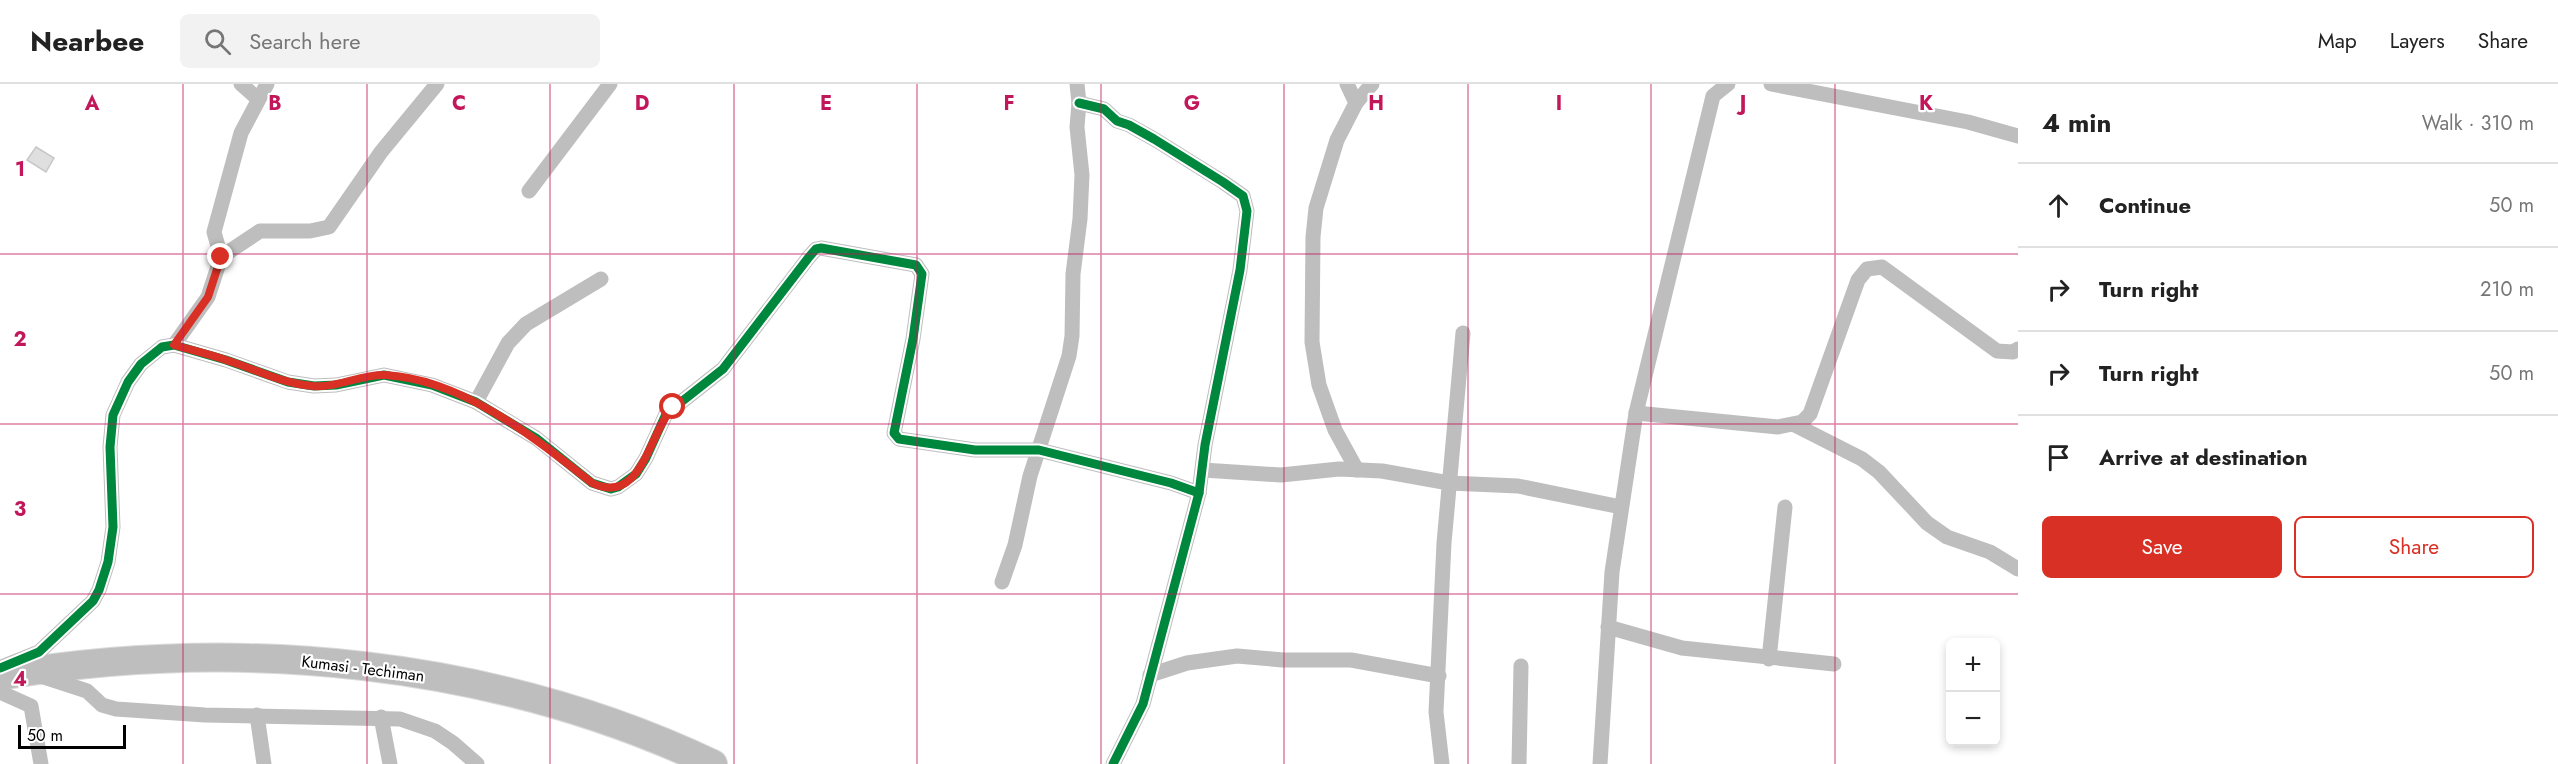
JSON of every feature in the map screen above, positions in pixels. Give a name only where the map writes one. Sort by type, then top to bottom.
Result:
[{"type":"highway","name":"Kumasi - Techiman","points":[[9,672],[184,658],[300,661],[399,670],[502,690],[567,708],[646,735],[713,764]]},
{"type":"street","points":[[241,84],[258,99]]},
{"type":"street","points":[[174,345],[208,297],[221,257],[214,232],[241,133],[267,84]]},
{"type":"street","points":[[221,257],[260,231],[310,231],[330,227],[381,152],[437,84]]},
{"type":"street","points":[[529,191],[610,84]]},
{"type":"street","points":[[1002,582],[1015,545],[1025,497],[1069,356],[1081,186],[1077,84]]},
{"type":"street","points":[[1347,84],[1356,104]]},
{"type":"street","points":[[1357,470],[1335,430],[1319,385],[1312,342],[1316,208],[1337,140],[1356,104],[1372,84]]},
{"type":"street","points":[[1600,764],[1608,627],[1621,507],[1636,413],[1713,96],[1728,84]]},
{"type":"street","points":[[1772,84],[1968,122],[2018,136]]},
{"type":"street","points":[[1079,103],[1104,109],[1117,122],[1129,125],[1154,139],[1243,196],[1247,211],[1246,230],[1205,445],[1199,493],[1143,704],[1113,764]]},
{"type":"street","points":[[9,672],[39,652],[88,605],[99,590],[108,562],[113,527],[110,447],[113,415],[128,382],[141,364],[162,347],[174,345],[288,382],[314,386],[336,385],[384,375],[432,385],[476,402],[536,438],[592,483],[602,488],[618,487],[636,474],[666,414],[723,369],[809,257],[816,249],[821,248],[916,265],[922,274],[913,339],[896,423],[896,436],[899,439],[975,450],[1039,450],[1171,483],[1199,493]]},
{"type":"street","points":[[1636,413],[1778,427],[1802,422],[1810,414],[1858,280],[1867,269],[1882,267],[1997,351],[2013,352],[2018,349]]},
{"type":"street","points":[[476,402],[508,343],[526,324],[600,279]]},
{"type":"street","points":[[1442,764],[1436,712],[1449,483],[1463,333]]},
{"type":"street","points":[[1795,424],[1862,459],[1879,472],[1927,523],[1947,537],[1990,552],[2018,569]]},
{"type":"street","points":[[1203,470],[1281,476],[1339,469],[1382,471],[1449,483],[1518,486],[1621,507]]},
{"type":"street","points":[[1769,659],[1785,507]]},
{"type":"street","points":[[1608,627],[1682,648],[1769,659],[1834,664]]},
{"type":"street","points":[[1150,675],[1187,663],[1237,656],[1283,660],[1351,660],[1439,676]]},
{"type":"street","points":[[1519,764],[1521,666]]},
{"type":"street","points":[[9,672],[87,691],[102,705],[116,709],[205,716],[381,717],[417,723],[453,743],[477,764]]},
{"type":"street","points":[[0,692],[31,706],[41,764]]},
{"type":"street","points":[[257,715],[264,764]]},
{"type":"street","points":[[381,717],[390,764]]},
{"type":"building","points":[[36,147],[54,158],[46,172],[27,160]]},
{"type":"cycle path","points":[[1079,103],[1104,109],[1117,121],[1154,139],[1223,182],[1243,196],[1247,211],[1240,270],[1205,445],[1199,493],[1143,704],[1113,764]]},
{"type":"cycle path","points":[[0,668],[39,652],[93,601],[99,590],[108,562],[113,527],[110,447],[113,415],[128,382],[141,364],[162,347],[174,345],[288,382],[314,386],[336,385],[384,375],[432,385],[476,402],[536,438],[592,483],[611,489],[618,487],[636,474],[666,414],[723,369],[809,257],[816,249],[821,248],[916,265],[922,274],[913,339],[894,433],[899,439],[975,450],[1039,450],[1171,483],[1199,493]]},
{"type":"route","points":[[221,257],[208,297],[174,345],[288,382],[314,386],[336,385],[384,375],[432,385],[476,402],[536,438],[592,483],[602,488],[618,487],[636,474],[652,446],[659,425],[673,407]]}]
